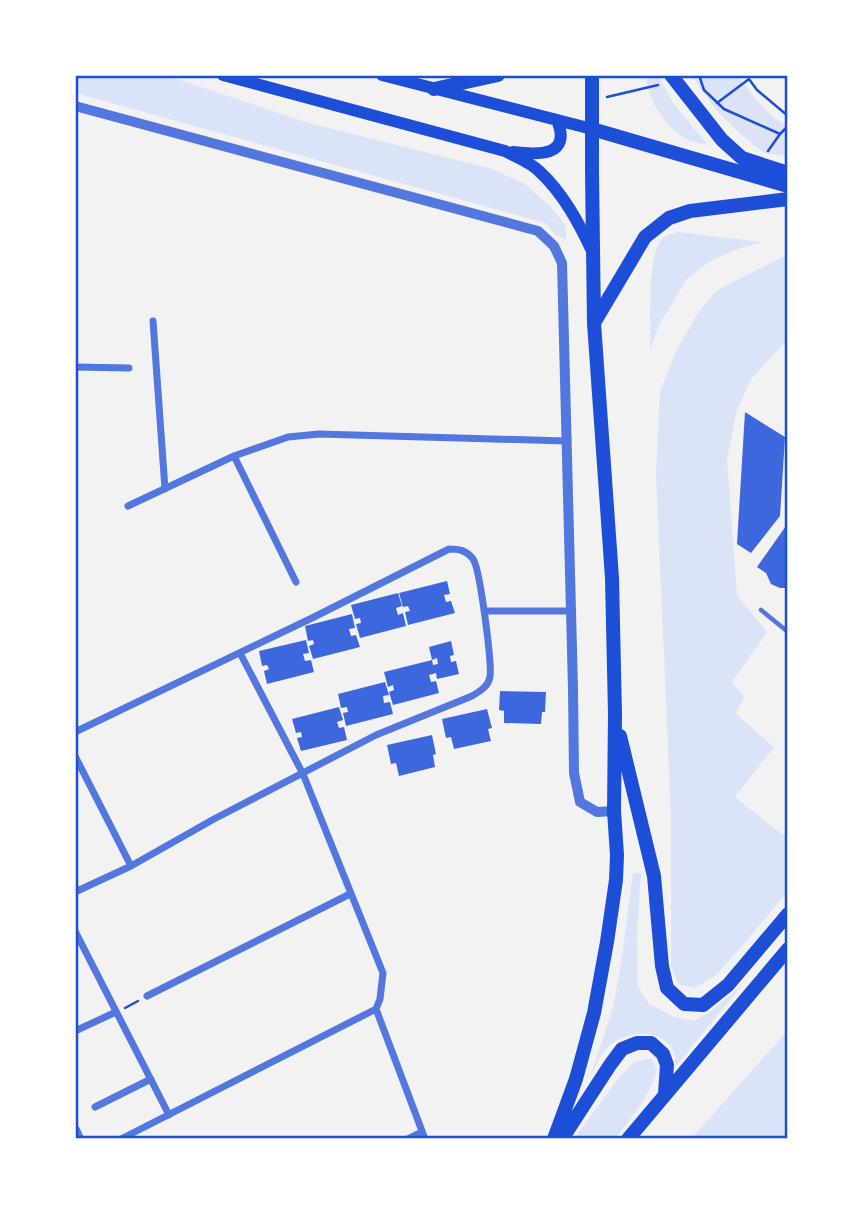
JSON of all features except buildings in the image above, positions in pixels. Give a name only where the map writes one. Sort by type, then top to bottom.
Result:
[{"type":"main road","points":[[223,75],[505,151],[533,155],[548,153],[559,144],[562,131],[557,120]]},
{"type":"main road","points":[[382,75],[592,129],[788,186]]},
{"type":"main road","points":[[434,89],[498,75]]},
{"type":"main road","points":[[554,1139],[576,1079],[594,1013],[607,942],[617,855],[614,811],[612,578],[594,323],[593,75]]},
{"type":"main road","points":[[673,78],[722,140],[742,158],[788,173]]},
{"type":"main road","points":[[505,151],[537,169],[560,194],[579,222],[593,254]]},
{"type":"main road","points":[[594,323],[645,237],[669,218],[690,211],[788,199]]},
{"type":"main road","points":[[615,714],[654,876],[662,966],[667,988],[684,1004],[703,1006],[728,985],[788,914]]},
{"type":"main road","points":[[628,1139],[788,950]]},
{"type":"main road","points":[[562,1139],[622,1049],[637,1042],[651,1043],[663,1054],[667,1065],[665,1094]]},
{"type":"street","points":[[75,106],[538,232],[554,246],[562,263],[574,773],[580,802],[597,812],[614,811]]},
{"type":"street","points":[[153,321],[165,489]]},
{"type":"street","points":[[75,367],[129,368]]},
{"type":"street","points":[[128,506],[234,456],[288,437],[319,434],[566,441]]},
{"type":"street","points":[[234,456],[296,582]]},
{"type":"street","points":[[75,732],[449,548],[463,550],[475,560],[485,611],[490,677],[485,688],[472,696],[376,735],[214,819],[131,866],[75,892]]},
{"type":"street","points":[[485,611],[570,611]]},
{"type":"street","points":[[121,1139],[376,1009],[380,999],[383,973],[303,774],[240,653]]},
{"type":"street","points":[[75,756],[131,866]]},
{"type":"street","points":[[147,996],[350,894]]},
{"type":"street","points":[[75,931],[169,1115]]},
{"type":"street","points":[[376,1009],[423,1135],[408,1139]]},
{"type":"street","points":[[75,1031],[116,1012]]},
{"type":"street","points":[[95,1107],[151,1079]]},
{"type":"street","points":[[75,1130],[79,1139]]},
{"type":"lane","points":[[761,610],[788,632]]},
{"type":"path","points":[[699,75],[704,90],[724,109],[780,134]]},
{"type":"path","points":[[592,100],[673,78]]},
{"type":"path","points":[[717,103],[749,79],[757,90],[788,117]]},
{"type":"path","points":[[759,163],[788,126]]},
{"type":"path","points":[[116,1012],[147,996]]},
{"type":"shaded area","points":[[75,75],[165,75],[309,123],[489,168],[524,183],[550,206],[566,226],[566,240],[556,235],[545,223],[75,93]]},
{"type":"shaded area","points":[[646,75],[658,75],[673,103],[708,145],[686,139],[664,120],[650,93]]},
{"type":"shaded area","points":[[691,75],[737,75],[767,111],[788,125],[788,156],[764,153],[737,131],[717,111]]},
{"type":"shaded area","points":[[678,232],[762,242],[734,250],[709,262],[687,279],[658,327],[650,350],[650,291],[654,259],[663,238]]},
{"type":"shaded area","points":[[788,254],[788,339],[751,379],[737,410],[727,459],[737,595],[767,632],[732,682],[744,696],[736,714],[774,747],[735,797],[788,839],[788,891],[716,975],[695,988],[678,984],[671,966],[671,817],[656,475],[660,391],[677,349],[698,313],[716,291]]},
{"type":"shaded area","points":[[633,873],[641,873],[637,937],[638,987],[649,1004],[674,1017],[694,1021],[710,1012],[743,984],[676,1066],[674,1052],[667,1042],[650,1034],[630,1035],[605,1050],[589,1079],[616,991]]},
{"type":"shaded area","points":[[788,1030],[788,1139],[691,1139]]},
{"type":"shaded area","points":[[652,1059],[657,1070],[645,1098],[614,1139],[574,1139],[618,1079],[635,1061]]}]
